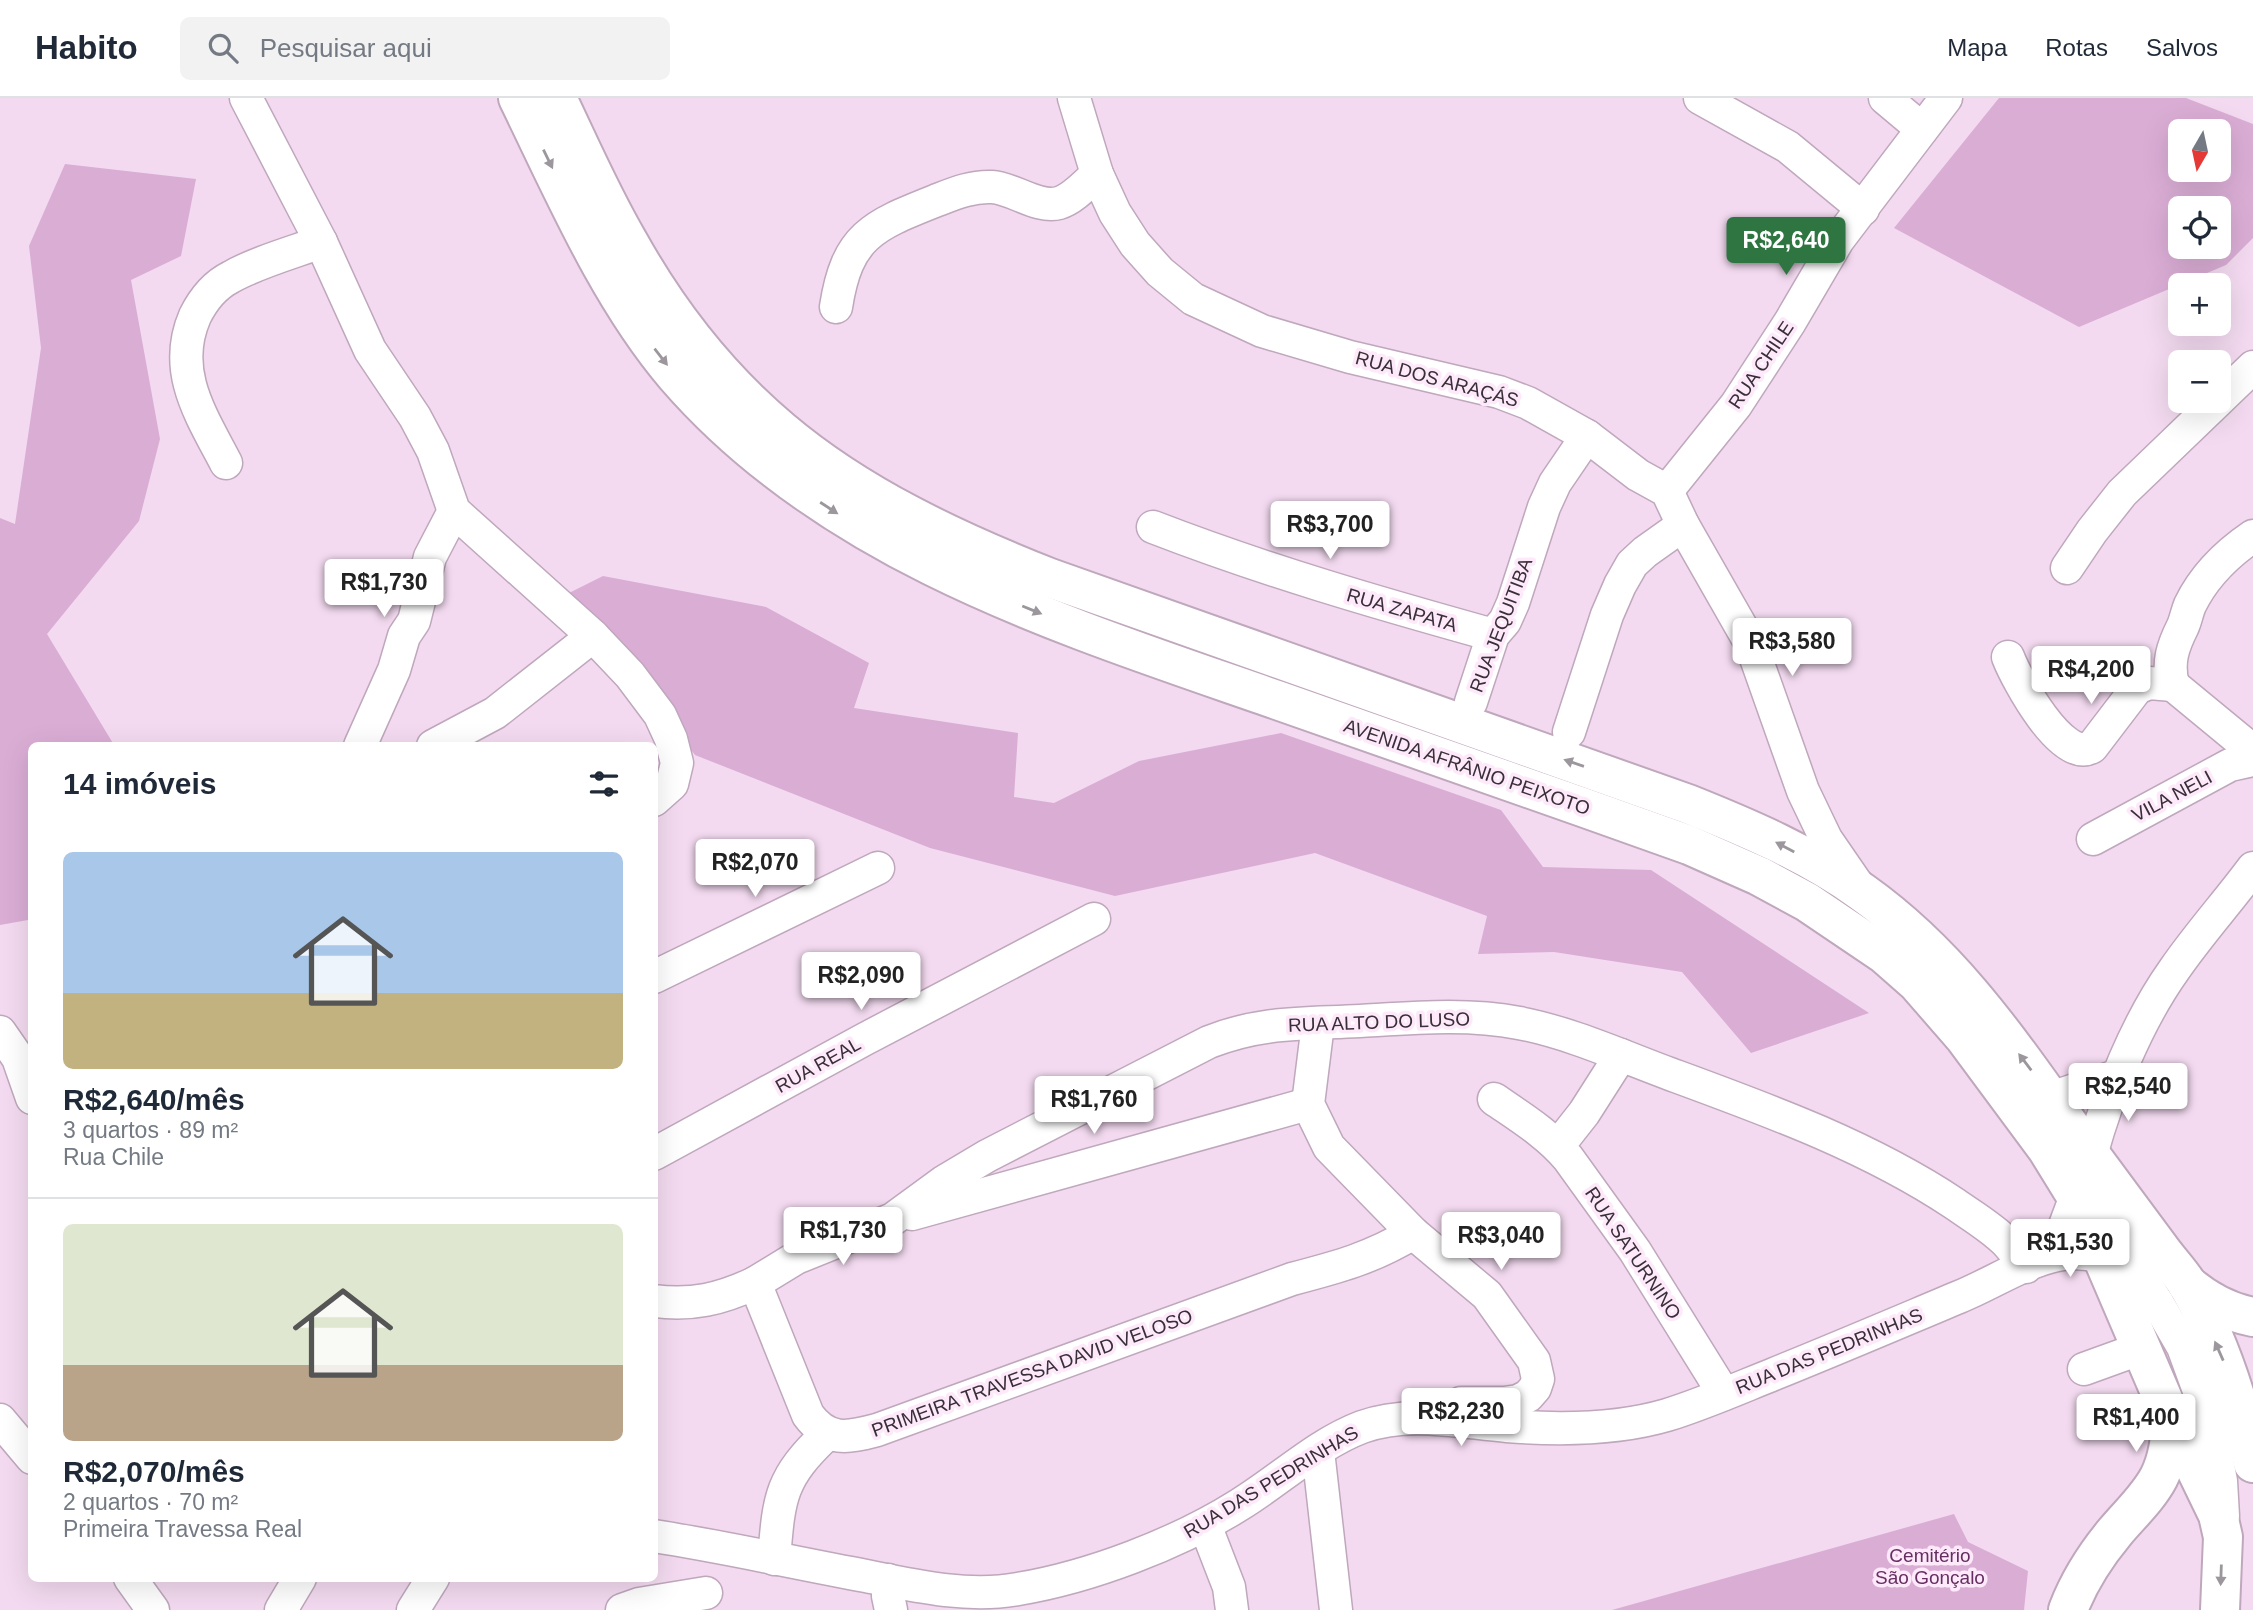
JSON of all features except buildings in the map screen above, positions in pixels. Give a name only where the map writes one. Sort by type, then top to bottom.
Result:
[{"type":"main road","name":"AVENIDA AFRÂNIO PEIXOTO","points":[[518,98],[582,227],[649,342],[705,408],[752,450],[806,493],[858,527],[922,562],[1038,613],[1689,845],[1771,883],[1849,929],[1884,954],[1917,983],[1964,1037],[2047,1149],[2076,1196],[2172,1420],[2218,1515],[2223,1537],[2220,1610]]},
{"type":"main road","name":"AVENIDA AFRÂNIO PEIXOTO","points":[[557,98],[628,241],[691,337],[736,388],[781,430],[829,466],[884,500],[1000,558],[1050,578],[1688,803],[1772,840],[1862,892],[1936,953],[1989,1015],[2187,1283],[2225,1364],[2250,1449]]},
{"type":"main road","points":[[2187,1283],[2205,1299],[2227,1311],[2253,1317]]},
{"type":"main road","points":[[2250,1449],[2253,1386]]},
{"type":"main road","points":[[2068,1610],[2077,1586],[2094,1558],[2141,1503],[2158,1478],[2165,1460],[2172,1420]]},
{"type":"main road","points":[[2141,1503],[2167,1493],[2182,1492],[2209,1497]]},
{"type":"street","points":[[246,98],[321,242],[370,350],[415,417],[433,452],[454,510],[593,636],[630,675],[660,715],[671,739],[677,763],[672,784],[658,796]]},
{"type":"street","name":"RUA DOS ARAÇÁS","points":[[1074,98],[1097,174],[1115,213],[1135,244],[1160,272],[1193,299],[1262,331],[1350,356],[1499,392],[1528,403],[1587,436],[1638,475],[1668,491]]},
{"type":"street","points":[[1700,98],[1788,147],[1863,209]]},
{"type":"street","points":[[1885,98],[1922,129]]},
{"type":"street","name":"RUA CHILE","points":[[1668,491],[1736,405],[1790,322],[1838,240],[1946,98]]},
{"type":"street","points":[[836,307],[840,279],[849,258],[862,240],[888,220],[967,189],[991,187],[1013,191],[1050,204],[1060,203],[1074,195],[1097,174]]},
{"type":"street","points":[[226,463],[188,381],[185,363],[190,328],[207,296],[219,284],[233,275],[321,242]]},
{"type":"street","points":[[2067,568],[2122,494],[2248,383]]},
{"type":"street","name":"RUA JEQUITIBA","points":[[1471,702],[1493,635],[1505,621],[1513,603],[1555,483],[1587,436]]},
{"type":"street","points":[[1668,491],[1683,525],[1751,644],[1803,791],[1826,839],[1862,892]]},
{"type":"street","points":[[362,742],[394,670],[404,636],[414,621],[430,557],[454,510]]},
{"type":"street","points":[[1569,732],[1607,615],[1620,585],[1632,564],[1683,525]]},
{"type":"street","name":"RUA ZAPATA","points":[[1153,527],[1233,558],[1334,591],[1493,635]]},
{"type":"street","points":[[2173,685],[2170,660],[2190,605],[2199,589],[2223,560],[2253,536]]},
{"type":"street","points":[[441,742],[495,713],[593,636]]},
{"type":"street","points":[[2008,657],[2015,675],[2036,708],[2067,744],[2076,749],[2085,751],[2092,747],[2137,688],[2149,683],[2173,685],[2253,751]]},
{"type":"street","name":"VILA NELI","points":[[2093,839],[2230,765],[2253,760]]},
{"type":"street","points":[[658,975],[878,868]]},
{"type":"street","points":[[2091,1155],[2119,1074],[2147,1016],[2174,970],[2253,868]]},
{"type":"street","name":"RUA REAL","points":[[658,1152],[1094,919]]},
{"type":"street","name":"RUA ALTO DO LUSO","points":[[658,1301],[682,1303],[726,1296],[796,1258],[893,1219],[944,1181],[987,1156],[1209,1042],[1237,1031],[1269,1025],[1421,1018],[1520,1023],[1621,1055],[1807,1128],[1918,1179],[1980,1221],[2031,1264]]},
{"type":"street","points":[[1318,1024],[1308,1104],[1329,1147],[1413,1233],[1487,1296],[1534,1361],[1538,1379],[1528,1396],[1518,1401],[1432,1406],[1396,1418]]},
{"type":"street","points":[[0,1032],[18,1058],[28,1087]]},
{"type":"street","points":[[1558,1146],[1584,1113],[1621,1055]]},
{"type":"street","points":[[2051,1098],[2119,1074]]},
{"type":"street","name":"RUA SATURNINO","points":[[1494,1099],[1558,1146],[1635,1251],[1724,1394]]},
{"type":"street","points":[[893,1219],[1308,1104]]},
{"type":"street","points":[[2047,1149],[2095,1207],[2183,1347],[2211,1429],[2221,1481],[2223,1537]]},
{"type":"street","name":"RUA DAS PEDRINHAS","points":[[2031,1264],[2064,1228],[2076,1196]]},
{"type":"street","name":"PRIMEIRA TRAVESSA DAVID VELOSO","points":[[827,1434],[848,1436],[877,1430],[1292,1279],[1356,1262],[1385,1250],[1413,1233]]},
{"type":"street","name":"RUA DAS PEDRINHAS","points":[[658,1537],[774,1559],[890,1595],[953,1590],[1013,1590],[1054,1582],[1108,1566],[1205,1525],[1241,1504],[1318,1451],[1363,1427],[1396,1418],[1542,1428],[1579,1427],[1625,1424],[1667,1415],[1896,1324],[2054,1255],[2074,1252],[2103,1257]]},
{"type":"street","points":[[764,1277],[804,1407],[816,1426],[827,1434],[790,1474],[777,1516],[774,1559]]},
{"type":"street","points":[[2080,1361],[2138,1340]]},
{"type":"street","points":[[0,1420],[28,1453]]},
{"type":"street","points":[[1318,1451],[1336,1610]]},
{"type":"street","points":[[1205,1525],[1229,1587],[1232,1610]]},
{"type":"street","points":[[622,1610],[639,1604],[704,1602],[715,1548]]},
{"type":"street","points":[[133,1582],[153,1610]]},
{"type":"street","points":[[281,1610],[298,1582]]},
{"type":"street","points":[[413,1610],[430,1582]]},
{"type":"green space","points":[[1999,98],[2186,98],[2253,124],[2253,238],[2226,265],[2207,273],[2168,273],[2168,289],[2079,327],[1894,228]]},
{"type":"green space","points":[[65,164],[196,179],[181,256],[131,280],[160,439],[139,521],[47,634],[112,742],[28,742],[28,920],[0,925],[0,518],[15,524],[41,348],[29,246]]},
{"type":"green space","points":[[603,576],[766,607],[869,663],[854,708],[1018,733],[1014,797],[1054,803],[1139,761],[1281,733],[1501,810],[1543,867],[1651,870],[1869,1013],[1751,1053],[1682,972],[1554,952],[1478,954],[1487,916],[1315,853],[1115,896],[930,848],[695,755],[569,593]]},
{"type":"green space","name":"Cemitério São Gonçalo","points":[[1954,1514],[1968,1542],[2028,1571],[2024,1610],[1612,1610]]}]
